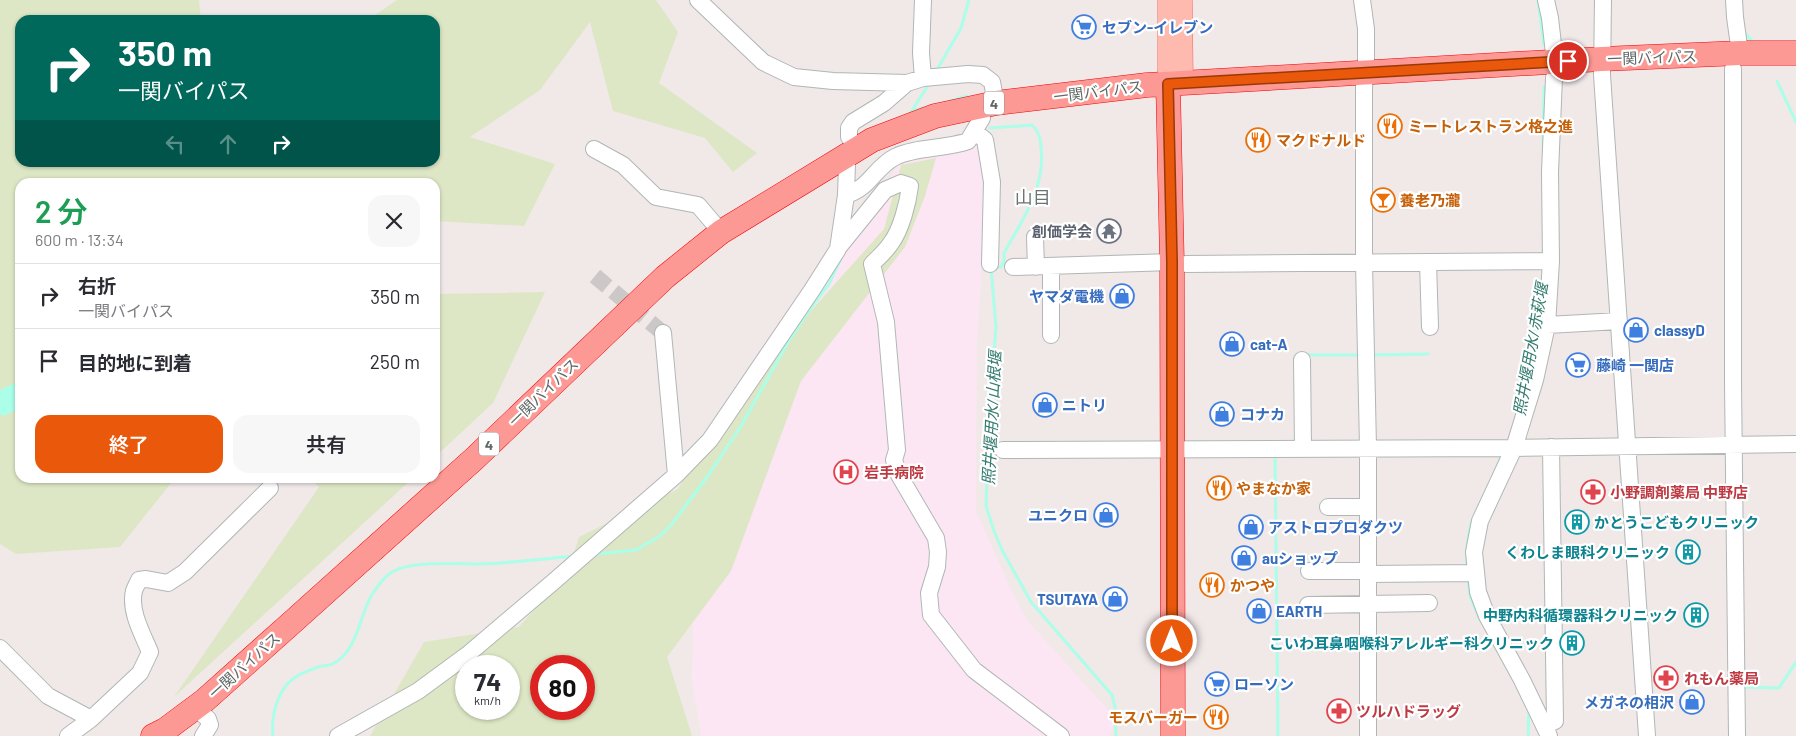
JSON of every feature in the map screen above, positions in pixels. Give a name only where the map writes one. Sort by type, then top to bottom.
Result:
[{"type":"highway","name":"一関バイパス","points":[[153,736],[165,730],[195,708],[474,459],[665,277],[721,232],[839,163],[872,140],[935,116],[984,117],[1175,91],[1736,61],[1796,53]]},
{"type":"highway","name":"一関バイパス","points":[[1736,61],[1796,68]]},
{"type":"highway","points":[[1173,736],[1179,450],[1179,263],[1175,91]]},
{"type":"highway","points":[[1179,450],[1188,736]]},
{"type":"main road","points":[[1168,0],[1175,91]]},
{"type":"main road","points":[[1175,91],[1182,0]]},
{"type":"street","points":[[698,0],[763,62],[794,77],[833,81],[907,83],[923,78],[983,74],[992,82],[984,117],[985,140],[992,182],[990,264]]},
{"type":"street","points":[[923,0],[921,53],[923,78]]},
{"type":"street","points":[[1362,0],[1366,29],[1364,263],[1368,447],[1368,736]]},
{"type":"street","points":[[1546,0],[1550,18],[1554,70],[1550,172],[1551,261],[1547,325],[1535,380],[1514,448],[1480,522],[1474,552],[1478,592],[1488,616],[1546,731],[1555,721],[1551,447]]},
{"type":"street","points":[[1603,0],[1602,67],[1647,736]]},
{"type":"street","points":[[1734,0],[1736,61],[1734,444],[1737,736]]},
{"type":"street","points":[[849,136],[853,122],[884,103],[907,83]]},
{"type":"street","points":[[846,195],[864,187],[882,165],[895,156],[968,141],[984,117]]},
{"type":"street","points":[[594,149],[623,166],[656,197],[698,205],[721,232]]},
{"type":"street","points":[[838,249],[846,195],[839,163]]},
{"type":"street","points":[[338,736],[418,691],[466,655],[676,475],[710,440],[838,249],[885,190],[901,183],[910,186],[896,236],[872,264],[886,322],[897,450],[894,460],[898,475],[936,538],[937,567],[929,593],[931,615],[974,670],[1061,736]]},
{"type":"street","points":[[1035,237],[1043,266],[1051,335]]},
{"type":"street","points":[[1013,267],[1179,263],[1551,261]]},
{"type":"street","points":[[1428,262],[1430,327]]},
{"type":"street","points":[[1547,325],[1619,321]]},
{"type":"street","points":[[663,333],[676,475]]},
{"type":"street","points":[[1302,360],[1303,448]]},
{"type":"street","points":[[1003,450],[1368,447],[1514,448],[1796,444]]},
{"type":"street","points":[[68,736],[91,720],[140,673],[150,652],[138,622],[134,605],[134,591],[139,580],[146,579],[168,583],[185,572],[270,488]]},
{"type":"street","points":[[1328,507],[1368,507]]},
{"type":"street","points":[[1308,571],[1475,573]]},
{"type":"street","points":[[1308,605],[1429,604]]},
{"type":"street","points":[[0,648],[48,696],[91,720]]},
{"type":"street","points":[[195,708],[208,719],[210,725],[203,736]]},
{"type":"shaded area","points":[[0,0],[199,0],[200,15],[15,15],[15,167],[440,167],[440,15],[375,15],[397,0],[656,0],[678,32],[659,83],[757,153],[733,172],[705,138],[613,111],[590,22],[540,90],[470,137],[555,164],[524,226],[440,221],[440,178],[15,178],[15,483],[171,483],[120,547],[16,554],[0,544]]},
{"type":"shaded area","name":"岩手病院","points":[[980,142],[987,183],[977,343],[976,511],[1012,592],[1027,620],[1115,718],[1110,736],[701,736],[692,680],[695,544],[849,238],[900,163],[966,151]]},
{"type":"shaded area","points":[[936,158],[925,196],[905,247],[801,381],[731,571],[667,657],[692,736],[370,736],[424,642],[519,627],[568,571],[579,537],[678,489],[723,409],[884,229],[901,165]]},
{"type":"shaded area","points":[[545,292],[493,403],[440,452],[440,294]]},
{"type":"shaded area","points":[[15,383],[15,411],[3,416],[0,414],[0,390]]},
{"type":"shaded area","points":[[315,483],[408,483],[174,697],[319,487]]},
{"type":"waterway","points":[[938,68],[961,28],[969,0]]},
{"type":"waterway","name":"照井堰用水/赤萩堰","points":[[1538,0],[1544,45]]},
{"type":"waterway","points":[[1744,32],[1755,44]]},
{"type":"waterway","points":[[1777,81],[1796,122]]},
{"type":"waterway","points":[[911,112],[927,87]]},
{"type":"waterway","name":"照井堰用水/赤萩堰","points":[[1543,146],[1544,87]]},
{"type":"waterway","name":"照井堰用水/山根堰","points":[[950,101],[967,96]]},
{"type":"waterway","name":"照井堰用水/山根堰","points":[[912,111],[923,108]]},
{"type":"waterway","name":"照井堰用水/山根堰","points":[[990,128],[1032,125],[1040,137],[1042,161],[1032,202],[1004,253],[1004,261],[1001,267],[991,267],[996,327],[989,421],[986,506],[1002,550],[1031,602],[1112,695],[1115,707],[1116,736]]},
{"type":"waterway","points":[[596,554],[636,550],[660,536],[672,524],[707,477],[741,426],[787,344],[829,284],[842,256]]},
{"type":"waterway","name":"照井堰用水/赤萩堰","points":[[1525,387],[1535,335],[1541,287]]},
{"type":"waterway","points":[[1371,355],[1428,354]]},
{"type":"waterway","points":[[1308,355],[1360,355]]},
{"type":"waterway","points":[[1275,454],[1278,736]]},
{"type":"waterway","name":"照井堰用水/赤萩堰","points":[[1495,471],[1502,454]]},
{"type":"waterway","name":"照井堰用水/赤萩堰","points":[[1467,568],[1467,544],[1472,520]]},
{"type":"waterway","points":[[273,736],[274,712],[283,689],[294,678],[320,666],[333,664],[342,658],[353,641],[373,593],[382,580],[391,573],[402,568],[423,564],[480,564],[574,556]]},
{"type":"waterway","name":"照井堰用水/赤萩堰","points":[[1468,579],[1470,596],[1480,620]]},
{"type":"waterway","points":[[1742,687],[1779,688],[1796,662]]},
{"type":"waterway","name":"照井堰用水/赤萩堰","points":[[1528,736],[1529,709]]},
{"type":"tunnel","points":[[595,276],[663,333]]},
{"type":"place","name":"セブン-イレブン","points":[[1084,27]]},
{"type":"place","name":"ミートレストラン格之進","points":[[1390,126]]},
{"type":"place","name":"マクドナルド","points":[[1258,140]]},
{"type":"place","name":"養老乃瀧","points":[[1383,200]]},
{"type":"place","name":"創価学会","points":[[1109,231]]},
{"type":"place","name":"ヤマダ電機","points":[[1122,296]]},
{"type":"place","name":"classyD","points":[[1636,330]]},
{"type":"place","name":"cat-A","points":[[1232,344]]},
{"type":"place","name":"藤崎 一関店","points":[[1578,365]]},
{"type":"place","name":"ニトリ","points":[[1045,405]]},
{"type":"place","name":"コナカ","points":[[1222,414]]},
{"type":"place","name":"岩手病院","points":[[846,472]]},
{"type":"place","name":"やまなか家","points":[[1219,488]]},
{"type":"place","name":"小野調剤薬局 中野店","points":[[1593,492]]},
{"type":"place","name":"ユニクロ","points":[[1106,515]]},
{"type":"place","name":"かとうこどもクリニック","points":[[1577,522]]},
{"type":"place","name":"アストロプロダクツ","points":[[1251,527]]},
{"type":"place","name":"くわしま眼科クリニック","points":[[1688,552]]},
{"type":"place","name":"auショップ","points":[[1244,558]]},
{"type":"place","name":"かつや","points":[[1212,585]]},
{"type":"place","name":"TSUTAYA","points":[[1115,599]]},
{"type":"place","name":"EARTH","points":[[1259,611]]},
{"type":"place","name":"中野内科循環器科クリニック","points":[[1696,615]]},
{"type":"place","name":"こいわ耳鼻咽喉科アレルギー科クリニック","points":[[1572,643]]},
{"type":"place","name":"れもん薬局","points":[[1666,678]]},
{"type":"place","name":"ローソン","points":[[1217,684]]},
{"type":"place","name":"メガネの相沢","points":[[1692,702]]},
{"type":"place","name":"ツルハドラッグ","points":[[1339,711]]},
{"type":"place","name":"モスバーガー","points":[[1216,717]]},
{"type":"district","name":"山目","points":[[1033,197]]},
{"type":"route","points":[[1172,641],[1172,262],[1168,84],[1568,61]]}]
